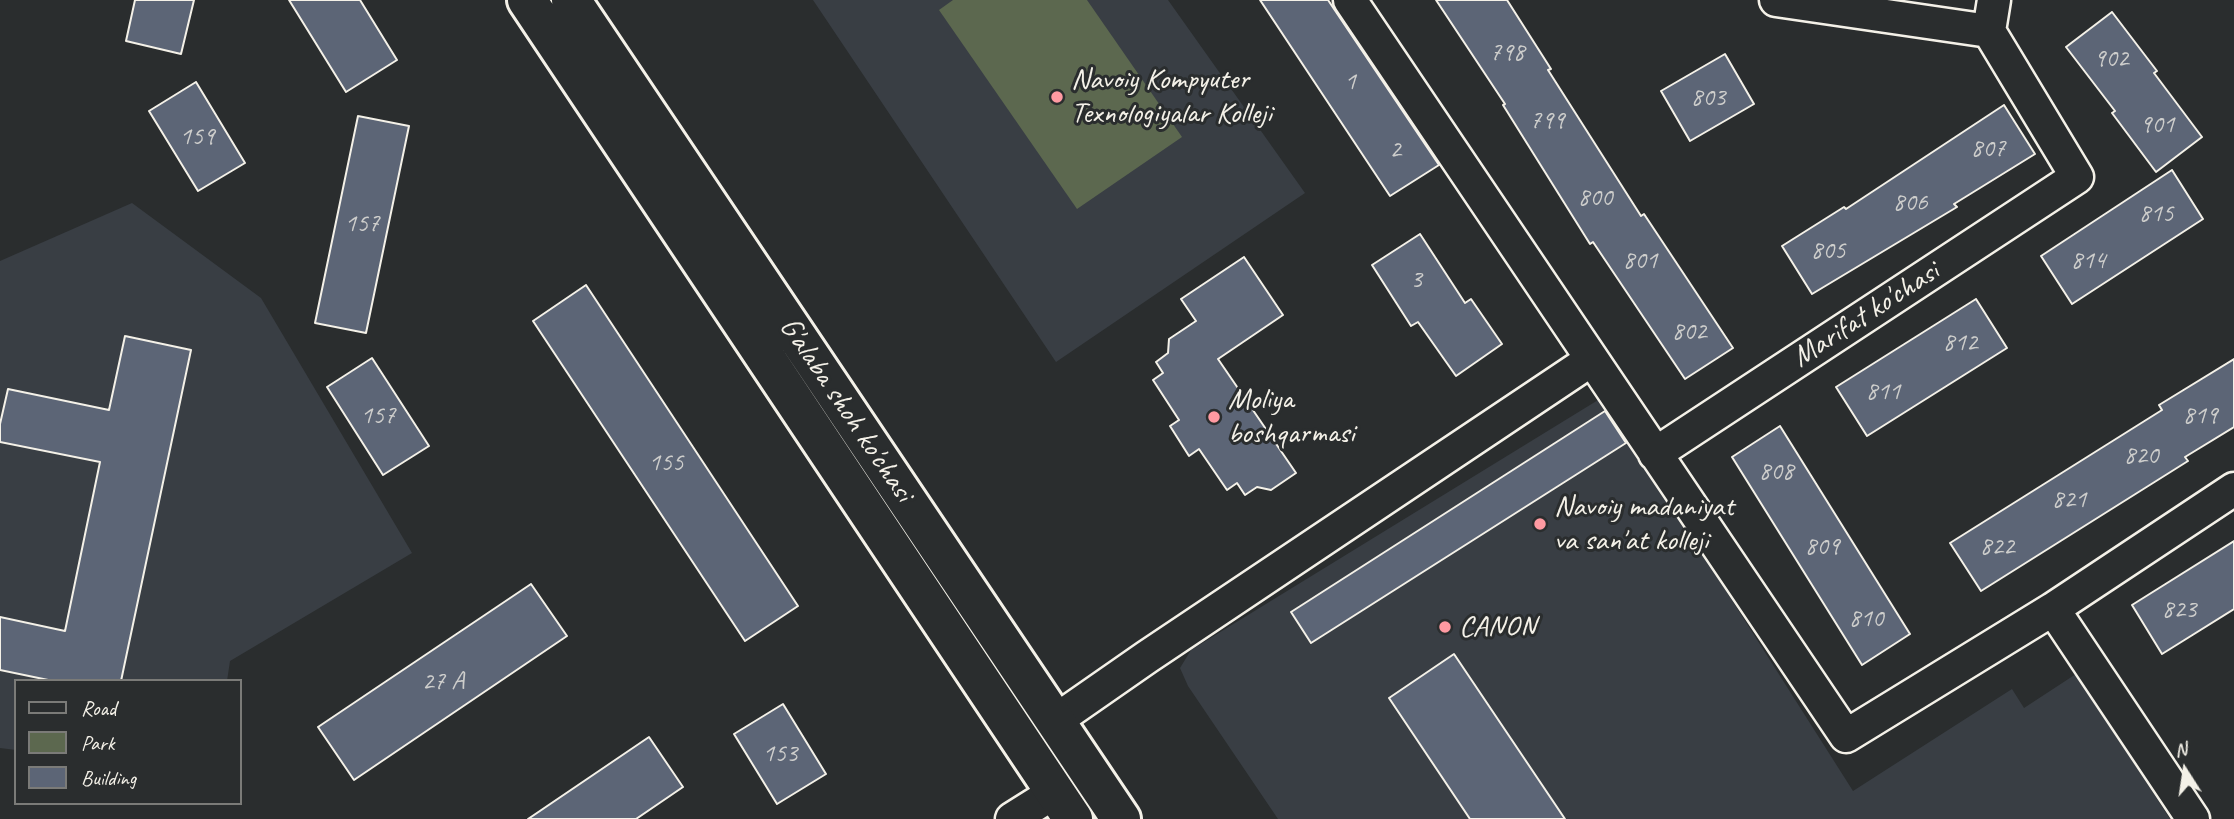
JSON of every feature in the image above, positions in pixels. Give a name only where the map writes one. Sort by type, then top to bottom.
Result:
[{"type":"main road","name":"G'alaba shoh ko'chasi","points":[[527,0],[1064,806]]},
{"type":"main road","name":"G'alaba shoh ko'chasi","points":[[571,0],[1121,819]]},
{"type":"street","points":[[1350,0],[1846,736],[2053,609],[2234,489]]},
{"type":"street","points":[[1776,0],[1989,32],[1994,0]]},
{"type":"street","name":"Marifat ko'chasi","points":[[1655,454],[2077,177],[1989,32]]},
{"type":"street","points":[[1055,721],[1591,360]]},
{"type":"street","points":[[2053,609],[2193,819]]},
{"type":"street","points":[[1012,819],[1064,806]]},
{"type":"shaded area","name":"Navoiy Kompyuter Texnologiyalar Kolleji","points":[[813,0],[1168,0],[1305,193],[1056,362]]},
{"type":"shaded area","points":[[132,203],[261,298],[412,553],[230,661],[227,679],[14,679],[14,750],[0,748],[0,261]]},
{"type":"shaded area","name":"Navoiy madaniyat va san'at kolleji","points":[[1603,397],[1853,791],[2012,689],[2024,708],[2076,674],[2170,819],[1278,819],[1188,686],[1180,668],[1191,650]]},
{"type":"green space","points":[[953,0],[1087,0],[1182,137],[1077,209],[939,10]]},
{"type":"building","points":[[135,0],[194,0],[181,54],[126,41]]},
{"type":"building","points":[[289,0],[360,0],[397,60],[346,92]]},
{"type":"building","points":[[1260,0],[1328,0],[1439,165],[1390,196]]},
{"type":"building","points":[[1436,0],[1507,0],[1641,216],[1644,214],[1733,348],[1685,379],[1593,242],[1590,244],[1503,105],[1505,104]]},
{"type":"building","points":[[2112,12],[2202,137],[2156,172],[2112,113],[2115,111],[2066,47]]},
{"type":"building","points":[[1725,54],[1754,104],[1690,141],[1661,91]]},
{"type":"building","points":[[196,82],[245,163],[198,191],[149,111]]},
{"type":"building","points":[[2004,105],[2035,154],[1954,204],[1957,207],[1812,294],[1782,246],[1844,207],[1846,209]]},
{"type":"building","points":[[358,116],[409,126],[366,333],[315,323]]},
{"type":"building","points":[[2172,170],[2203,219],[2072,304],[2041,256]]},
{"type":"building","points":[[1420,234],[1465,303],[1471,299],[1502,344],[1456,376],[1418,322],[1411,326],[1372,265]]},
{"type":"building","points":[[1244,257],[1283,315],[1218,359],[1296,473],[1271,490],[1257,487],[1245,495],[1237,483],[1227,490],[1199,449],[1189,456],[1170,426],[1179,420],[1153,380],[1163,373],[1156,362],[1168,353],[1169,339],[1196,321],[1181,299]]},
{"type":"building","points":[[586,285],[798,606],[745,641],[533,321]]},
{"type":"building","points":[[1976,299],[2007,348],[1867,436],[1836,387]]},
{"type":"building","points":[[125,336],[191,350],[121,679],[43,679],[0,670],[0,617],[65,631],[100,462],[0,442],[0,424],[8,389],[109,410]]},
{"type":"building","points":[[372,358],[429,446],[383,475],[327,387]]},
{"type":"building","points":[[2234,359],[2234,427],[2185,457],[2188,461],[1981,591],[1950,543],[2162,410],[2159,405]]},
{"type":"building","points":[[1605,411],[1626,443],[1311,643],[1291,612]]},
{"type":"building","points":[[1780,426],[1910,634],[1862,665],[1732,457]]},
{"type":"building","points":[[2234,541],[2234,609],[2162,654],[2132,605]]},
{"type":"building","points":[[531,584],[567,636],[354,780],[318,727]]},
{"type":"building","points":[[1454,654],[1565,819],[1470,819],[1389,698]]},
{"type":"building","points":[[783,704],[826,774],[777,804],[734,734]]},
{"type":"building","points":[[649,737],[683,787],[636,819],[528,819]]},
{"type":"place","name":"Navoiy Kompyuter Texnologiyalar Kolleji","points":[[1057,97]]},
{"type":"place","name":"Moliya boshqarmasi","points":[[1214,417]]},
{"type":"place","name":"Navoiy madaniyat va san'at kolleji","points":[[1540,524]]},
{"type":"place","name":"CANON","points":[[1445,627]]}]
